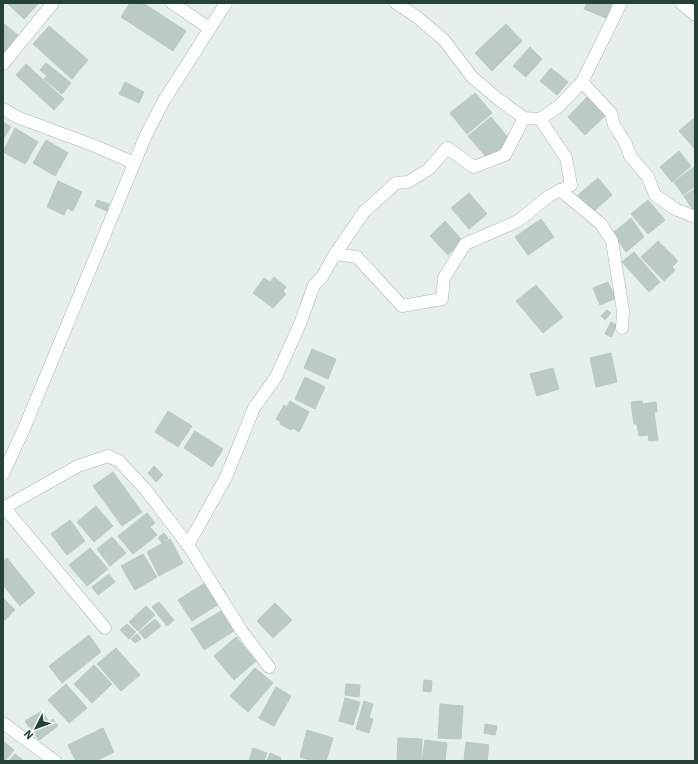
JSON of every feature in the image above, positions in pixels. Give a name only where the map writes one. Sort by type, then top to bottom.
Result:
[{"type":"street","points":[[3,64],[53,3]]},
{"type":"street","points":[[172,3],[209,28]]},
{"type":"street","points":[[3,474],[23,431],[134,163],[163,102],[226,3]]},
{"type":"street","points":[[396,3],[417,17],[444,40],[472,77],[498,99],[524,118],[540,119],[559,106],[582,82],[621,3]]},
{"type":"street","points":[[681,3],[695,15]]},
{"type":"street","points":[[582,82],[611,113],[614,125],[626,144],[630,156],[648,177],[656,195],[675,209],[695,217]]},
{"type":"street","points":[[3,109],[23,120],[95,146],[134,163]]},
{"type":"street","points":[[188,545],[226,478],[254,408],[276,377],[300,324],[314,285],[322,277],[335,254],[364,212],[396,183],[408,182],[429,169],[447,148],[474,167],[505,155],[524,118]]},
{"type":"street","points":[[335,254],[357,257],[402,306],[442,299],[444,278],[465,244],[518,221],[549,196],[571,185],[566,158],[540,119]]},
{"type":"street","points":[[560,190],[601,224],[612,241],[623,311],[622,328]]},
{"type":"street","points":[[105,628],[4,506],[78,466],[108,456],[119,461],[146,490],[188,545],[241,630],[269,667]]},
{"type":"street","points":[[3,723],[55,761]]},
{"type":"building","points":[[7,3],[39,3],[24,19]]},
{"type":"building","points":[[130,3],[143,3],[186,31],[173,51],[121,17]]},
{"type":"building","points":[[587,3],[612,3],[606,18],[584,9]]},
{"type":"building","points":[[3,23],[18,35],[4,53],[3,52]]},
{"type":"building","points":[[506,24],[522,41],[492,71],[475,53]]},
{"type":"building","points":[[49,26],[88,60],[72,79],[33,44]]},
{"type":"building","points":[[530,47],[542,59],[526,77],[513,66]]},
{"type":"building","points":[[46,63],[71,83],[62,94],[44,79],[47,76],[40,70]]},
{"type":"building","points":[[26,64],[64,99],[54,110],[16,75]]},
{"type":"building","points":[[551,68],[568,82],[557,95],[540,81]]},
{"type":"building","points":[[125,82],[144,92],[139,103],[119,94]]},
{"type":"building","points":[[475,93],[492,113],[467,134],[450,113]]},
{"type":"building","points":[[590,94],[608,113],[585,135],[568,117]]},
{"type":"building","points":[[491,117],[510,140],[488,159],[468,136]]},
{"type":"building","points":[[693,119],[695,122],[695,149],[679,131]]},
{"type":"building","points":[[3,122],[11,127],[3,139]]},
{"type":"building","points":[[15,128],[38,142],[25,164],[3,152]]},
{"type":"building","points":[[46,140],[68,153],[55,176],[33,163]]},
{"type":"building","points":[[679,151],[691,166],[672,182],[660,167]]},
{"type":"building","points":[[694,167],[695,186],[683,195],[674,182]]},
{"type":"building","points":[[598,178],[612,195],[592,213],[578,195]]},
{"type":"building","points":[[58,181],[82,192],[73,211],[67,208],[64,215],[47,207]]},
{"type":"building","points":[[695,189],[695,211],[694,212],[684,196]]},
{"type":"building","points":[[469,193],[487,214],[469,229],[451,208]]},
{"type":"building","points":[[97,200],[109,204],[107,211],[95,206]]},
{"type":"building","points":[[648,200],[665,220],[648,234],[631,214]]},
{"type":"building","points":[[631,218],[644,237],[626,252],[613,233]]},
{"type":"building","points":[[541,219],[554,237],[528,255],[515,237]]},
{"type":"building","points":[[445,221],[463,241],[448,255],[430,236]]},
{"type":"building","points":[[658,241],[678,261],[672,267],[675,270],[664,281],[641,257]]},
{"type":"building","points":[[634,252],[660,282],[649,292],[622,262]]},
{"type":"building","points":[[274,277],[286,287],[283,291],[286,294],[273,308],[253,293],[264,278],[270,282]]},
{"type":"building","points":[[608,282],[616,298],[600,305],[593,288]]},
{"type":"building","points":[[536,285],[563,317],[543,333],[516,301]]},
{"type":"building","points":[[607,310],[611,313],[605,320],[601,316]]},
{"type":"building","points":[[611,322],[617,326],[611,337],[605,334]]},
{"type":"building","points":[[312,349],[336,359],[328,379],[304,368]]},
{"type":"building","points":[[611,353],[617,382],[596,387],[590,358]]},
{"type":"building","points":[[553,368],[559,389],[537,396],[530,374]]},
{"type":"building","points":[[305,377],[325,387],[315,409],[295,399]]},
{"type":"building","points":[[290,401],[309,412],[299,432],[293,428],[291,430],[280,424],[281,422],[276,419],[284,405],[287,407]]},
{"type":"building","points":[[642,401],[643,404],[656,402],[657,412],[654,412],[658,440],[649,441],[648,435],[639,436],[637,424],[634,424],[631,402]]},
{"type":"building","points":[[168,411],[192,426],[178,447],[155,432]]},
{"type":"building","points":[[195,431],[223,449],[212,467],[184,448]]},
{"type":"building","points":[[154,466],[163,475],[156,482],[148,473]]},
{"type":"building","points":[[113,472],[142,512],[122,526],[93,486]]},
{"type":"building","points":[[96,506],[113,526],[94,542],[77,522]]},
{"type":"building","points":[[147,513],[155,523],[150,527],[157,535],[133,554],[118,536]]},
{"type":"building","points":[[70,520],[85,541],[67,555],[51,534]]},
{"type":"building","points":[[164,533],[168,538],[162,543],[158,538]]},
{"type":"building","points":[[112,537],[126,553],[110,566],[97,549]]},
{"type":"building","points":[[170,539],[183,563],[159,576],[147,552]]},
{"type":"building","points":[[90,548],[108,569],[87,586],[69,565]]},
{"type":"building","points":[[143,554],[157,577],[135,590],[121,566]]},
{"type":"building","points":[[7,558],[35,593],[20,606],[3,585],[3,561]]},
{"type":"building","points":[[109,574],[115,582],[98,595],[92,587]]},
{"type":"building","points":[[205,583],[219,604],[192,621],[178,600]]},
{"type":"building","points":[[3,598],[15,610],[3,622]]},
{"type":"building","points":[[159,602],[174,620],[167,626],[152,607]]},
{"type":"building","points":[[275,603],[292,620],[273,638],[257,621]]},
{"type":"building","points":[[146,606],[155,615],[138,631],[129,622]]},
{"type":"building","points":[[221,611],[234,631],[204,650],[191,629]]},
{"type":"building","points":[[155,619],[161,626],[145,639],[139,632]]},
{"type":"building","points":[[127,624],[136,632],[129,639],[120,630]]},
{"type":"building","points":[[137,634],[141,639],[135,643],[131,639]]},
{"type":"building","points":[[89,635],[101,652],[62,683],[49,666]]},
{"type":"building","points":[[236,637],[256,661],[234,680],[214,656]]},
{"type":"building","points":[[116,648],[140,675],[121,691],[97,664]]},
{"type":"building","points":[[94,665],[112,684],[92,703],[74,684]]},
{"type":"building","points":[[255,668],[273,683],[248,712],[230,696]]},
{"type":"building","points":[[424,680],[432,681],[431,692],[423,691]]},
{"type":"building","points":[[66,684],[87,708],[69,723],[48,700]]},
{"type":"building","points":[[346,684],[360,685],[359,697],[345,695]]},
{"type":"building","points":[[276,687],[291,696],[274,726],[259,718]]},
{"type":"building","points":[[345,698],[360,702],[353,725],[339,721]]},
{"type":"building","points":[[364,701],[373,704],[369,718],[373,719],[369,733],[356,729]]},
{"type":"building","points":[[440,704],[463,706],[461,739],[438,738]]},
{"type":"building","points":[[42,711],[48,720],[31,730],[25,721]]},
{"type":"building","points":[[53,719],[58,726],[39,740],[33,733]]},
{"type":"building","points":[[485,724],[497,726],[495,735],[484,733]]},
{"type":"building","points":[[103,728],[114,752],[96,761],[76,761],[68,745]]},
{"type":"building","points":[[307,730],[333,738],[326,761],[313,761],[300,757]]},
{"type":"building","points":[[398,738],[422,739],[421,761],[397,761]]},
{"type":"building","points":[[425,740],[447,743],[445,761],[422,761]]},
{"type":"building","points":[[3,741],[14,750],[5,761],[3,761]]},
{"type":"building","points":[[466,742],[489,745],[487,761],[464,761]]},
{"type":"building","points":[[253,748],[267,753],[264,761],[249,761]]},
{"type":"building","points":[[270,753],[281,758],[280,761],[267,761]]},
{"type":"building","points":[[15,754],[24,761],[9,761]]}]
